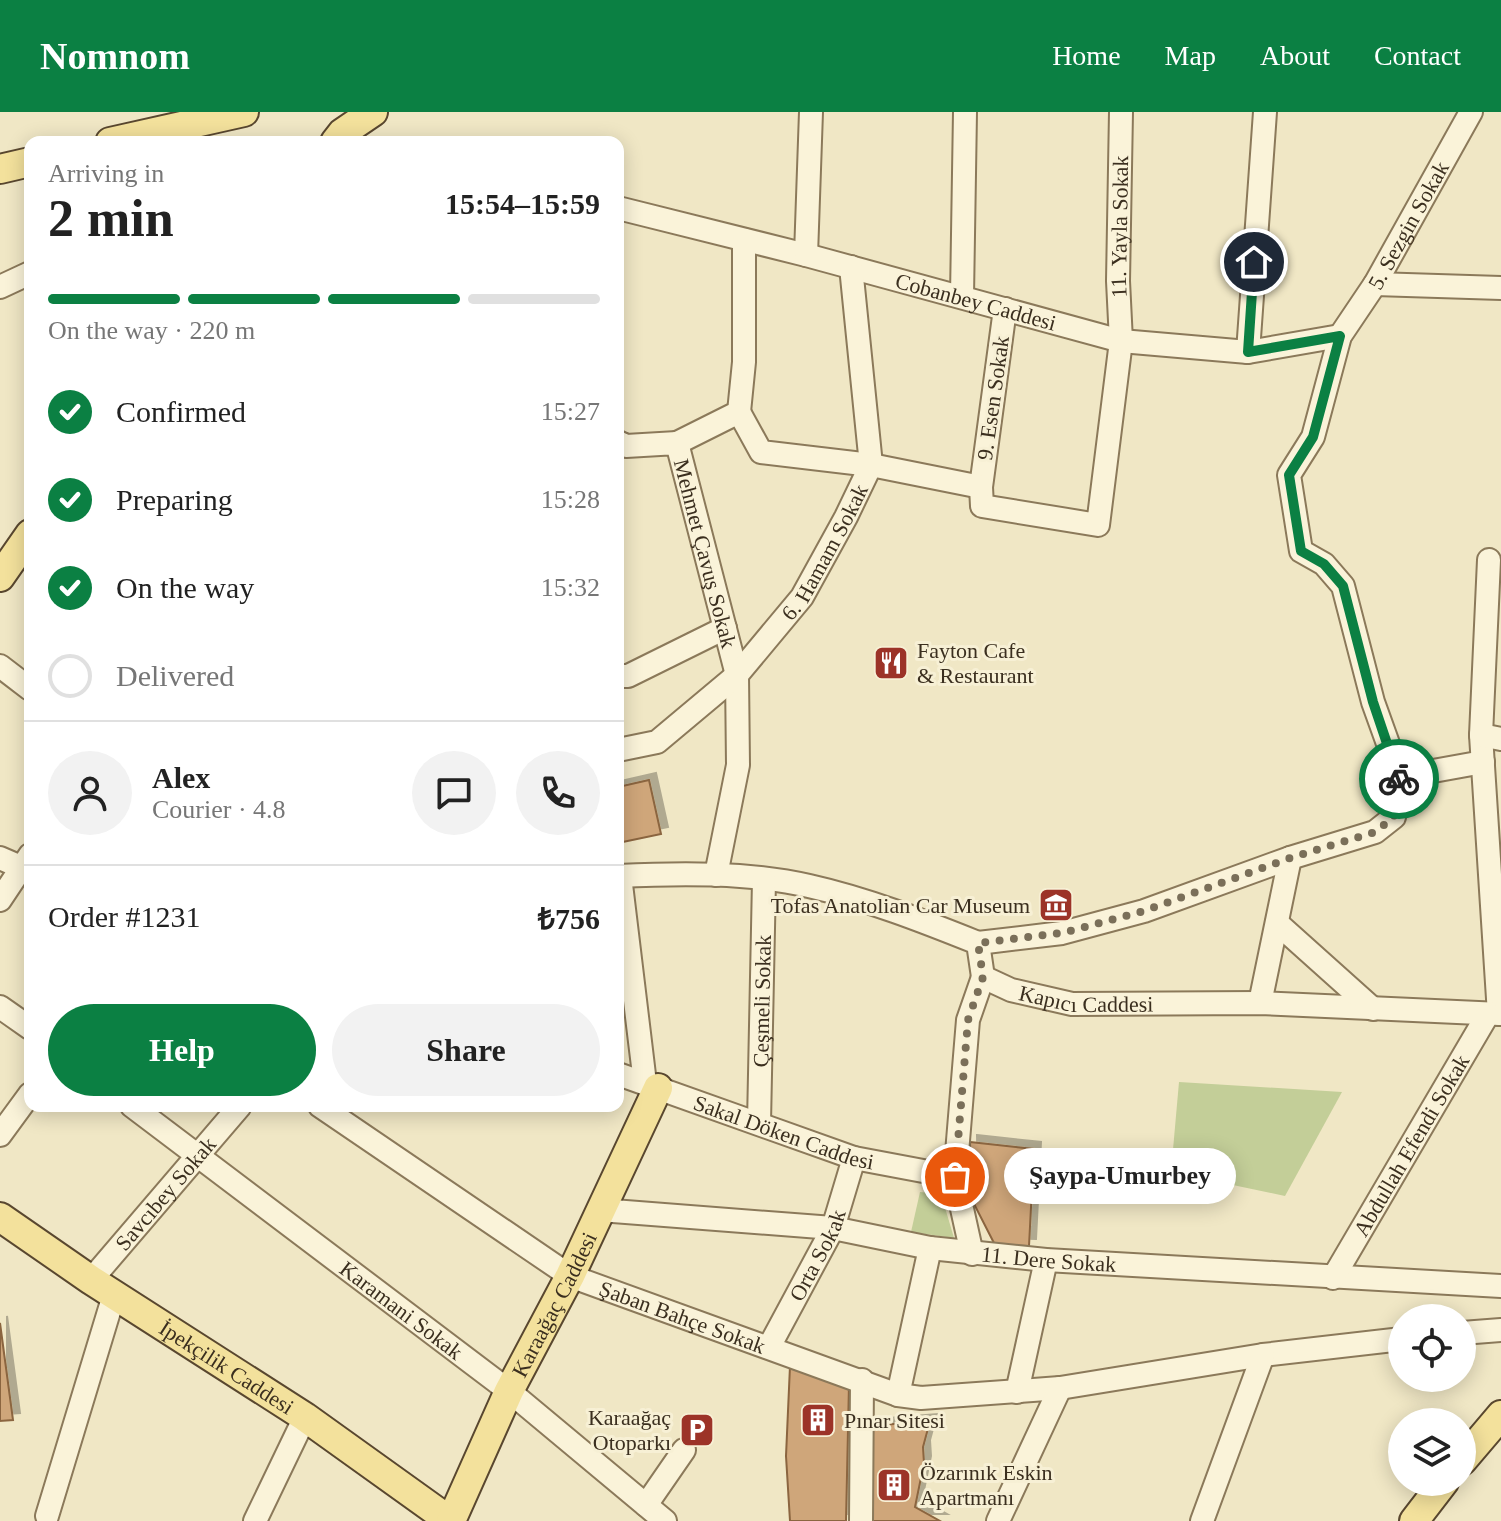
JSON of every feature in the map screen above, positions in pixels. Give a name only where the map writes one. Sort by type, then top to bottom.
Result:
[{"type":"main road","points":[[141,136],[244,112]]},
{"type":"main road","points":[[349,136],[373,112]]},
{"type":"main road","points":[[0,169],[24,163]]},
{"type":"main road","points":[[2,565],[24,541]]},
{"type":"main road","name":"Karaağaç Caddesi","points":[[450,1521],[509,1391],[570,1276],[651,1086]]},
{"type":"main road","name":"İpekçilik Caddesi","points":[[0,1217],[305,1417],[450,1521]]},
{"type":"main road","points":[[1476,1444],[1501,1415]]},
{"type":"main road","points":[[1414,1521],[1433,1496]]},
{"type":"street","points":[[806,255],[811,112]]},
{"type":"street","points":[[962,296],[965,112]]},
{"type":"street","name":"11. Yayla Sokak","points":[[981,487],[982,506],[1098,525],[1121,341],[1118,281],[1121,112]]},
{"type":"street","points":[[1248,352],[1265,112]]},
{"type":"street","name":"5. Sezgin Sokak","points":[[1400,777],[1373,702],[1343,586],[1324,564],[1301,551],[1289,475],[1313,437],[1340,336],[1375,284],[1471,112]]},
{"type":"street","name":"Cobanbey Caddesi","points":[[624,210],[962,296],[1121,341],[1248,352],[1340,336]]},
{"type":"street","points":[[744,240],[744,362],[739,412],[761,452],[871,465],[981,487]]},
{"type":"street","name":"6. Hamam Sokak","points":[[624,749],[657,742],[737,675],[802,597],[871,465],[851,267]]},
{"type":"street","points":[[0,287],[24,276]]},
{"type":"street","points":[[1375,284],[1501,288]]},
{"type":"street","name":"9. Esen Sokak","points":[[981,487],[1005,309]]},
{"type":"street","points":[[677,443],[739,412]]},
{"type":"street","name":"Mehmet Çavuş Sokak","points":[[624,445],[677,443],[737,675],[738,765],[716,875]]},
{"type":"street","points":[[1489,560],[1491,737],[1483,762],[1496,1014]]},
{"type":"street","points":[[624,676],[725,628]]},
{"type":"street","points":[[0,666],[24,684]]},
{"type":"street","points":[[624,876],[716,875],[807,885],[908,914],[978,943],[1062,933],[1144,911],[1290,858],[1375,832],[1394,817],[1400,777],[1483,762]]},
{"type":"street","points":[[0,858],[24,864]]},
{"type":"street","points":[[1260,1003],[1290,858]]},
{"type":"street","points":[[0,900],[24,869]]},
{"type":"street","name":"Çeşmeli Sokak","points":[[759,1123],[764,880]]},
{"type":"street","points":[[624,909],[651,1086]]},
{"type":"street","points":[[1277,923],[1373,1009]]},
{"type":"street","points":[[972,1254],[955,1177],[968,1020],[983,977],[978,943]]},
{"type":"street","name":"Kapıcı Caddesi","points":[[983,977],[1011,990],[1072,1004],[1260,1003],[1496,1014]]},
{"type":"street","points":[[0,1007],[24,1024]]},
{"type":"street","name":"Abdullah Efendi Sokak","points":[[1333,1278],[1496,1014]]},
{"type":"street","name":"Sakal Döken Caddesi","points":[[624,1076],[854,1158],[955,1177]]},
{"type":"street","points":[[0,1135],[24,1102]]},
{"type":"street","name":"Karamani Sokak","points":[[140,1112],[509,1391],[656,1516]]},
{"type":"street","name":"Savcıbey Sokak","points":[[103,1287],[196,1155],[235,1112]]},
{"type":"street","name":"Şaban Bahçe Sokak","points":[[329,1112],[570,1276],[898,1395],[921,1398],[1060,1388],[1263,1355],[1388,1341]]},
{"type":"street","name":"Orta Sokak","points":[[769,1347],[833,1228],[854,1158]]},
{"type":"street","name":"11. Dere Sokak","points":[[600,1210],[833,1228],[972,1254],[1501,1286]]},
{"type":"street","points":[[898,1395],[930,1248]]},
{"type":"street","points":[[1017,1392],[1046,1260]]},
{"type":"street","points":[[47,1516],[103,1287]]},
{"type":"street","points":[[1476,1332],[1501,1330]]},
{"type":"street","points":[[1202,1521],[1263,1355]]},
{"type":"street","points":[[861,1521],[862,1380]]},
{"type":"street","points":[[998,1521],[1060,1388]]},
{"type":"street","points":[[255,1521],[305,1417]]},
{"type":"street","points":[[656,1516],[684,1450]]},
{"type":"green space","points":[[1179,1082],[1342,1092],[1285,1196],[1171,1172]]},
{"type":"green space","points":[[920,1192],[941,1194],[954,1238],[911,1232]]},
{"type":"building","points":[[649,780],[661,834],[624,842],[624,786]]},
{"type":"building","points":[[970,1142],[1034,1149],[1029,1246],[995,1245],[971,1198]]},
{"type":"building","points":[[0,1323],[13,1420],[0,1421]]},
{"type":"building","name":"Pınar Sitesi","points":[[790,1366],[849,1384],[846,1521],[790,1521],[786,1456]]},
{"type":"building","name":"Özarınık Eskin Apartmanı","points":[[930,1421],[923,1447],[924,1463],[915,1507],[940,1521],[869,1521],[870,1426]]},
{"type":"way so far","points":[[955,1177],[968,1020],[983,977],[978,943],[1062,933],[1144,911],[1290,858],[1375,832],[1394,817],[1399,779]]},
{"type":"place","name":"Fayton Cafe & Restaurant","points":[[891,663]]},
{"type":"place","name":"Tofas Anatolian Car Museum","points":[[1056,905]]},
{"type":"place","name":"Şaypa-Umurbey","points":[[955,1177]]},
{"type":"place","name":"Pınar Sitesi","points":[[818,1420]]},
{"type":"place","name":"Karaağaç Otoparkı","points":[[697,1430]]},
{"type":"place","name":"Özarınık Eskin Apartmanı","points":[[894,1485]]},
{"type":"route","points":[[1254,262],[1248,352],[1340,336],[1313,437],[1289,475],[1301,551],[1324,564],[1343,586],[1373,702],[1399,779]]}]
